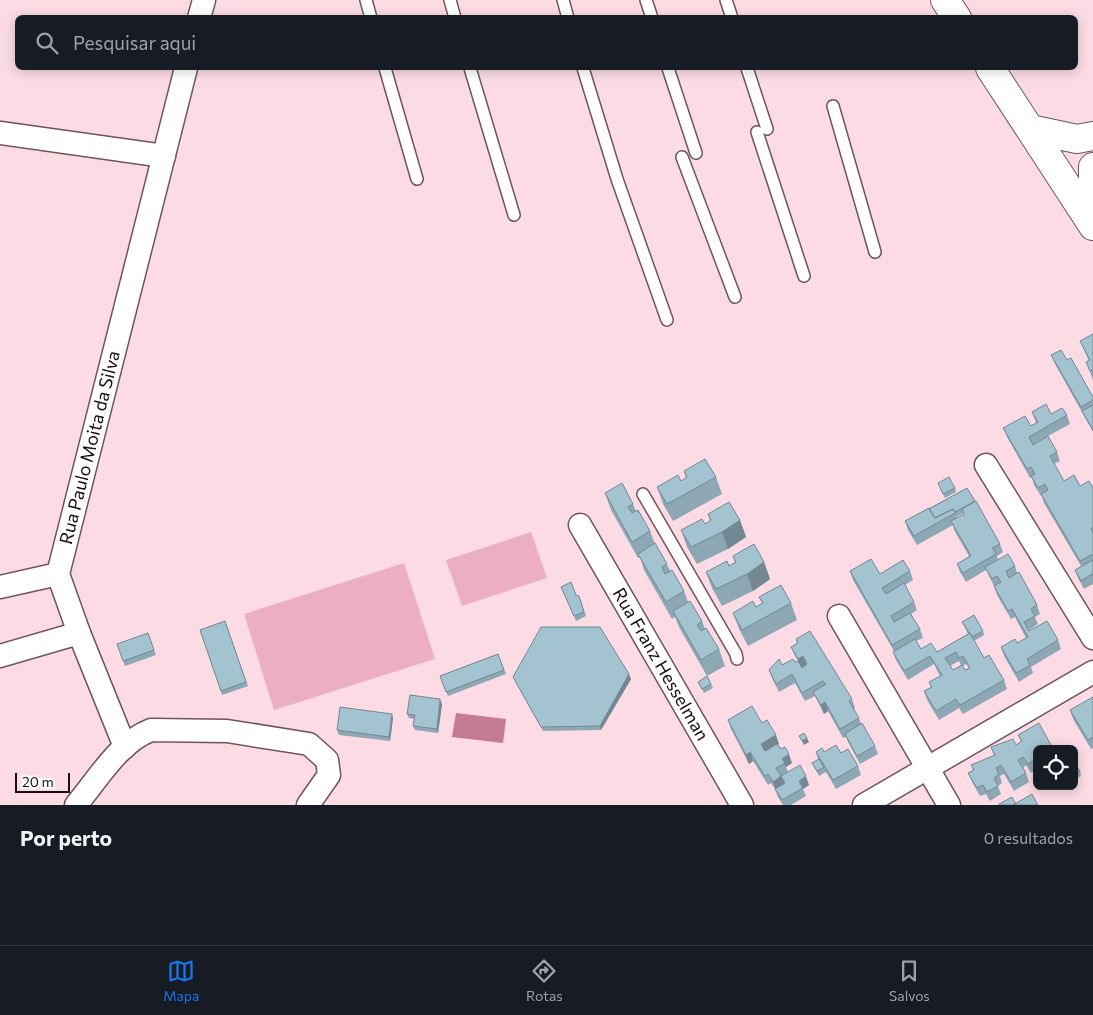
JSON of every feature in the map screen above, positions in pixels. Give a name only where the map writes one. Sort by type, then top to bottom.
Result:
[{"type":"main road","points":[[946,0],[955,15]]},
{"type":"main road","points":[[991,70],[1093,226]]},
{"type":"main road","points":[[1030,129],[1077,139],[1093,136]]},
{"type":"main road","points":[[1093,167],[1093,209]]},
{"type":"street","points":[[200,15],[204,0]]},
{"type":"street","name":"Rua Paulo Moita da Silva","points":[[58,574],[186,70]]},
{"type":"street","points":[[0,133],[164,156]]},
{"type":"street","points":[[986,465],[1093,638]]},
{"type":"street","name":"Rua Franz Hesselman","points":[[580,525],[742,805]]},
{"type":"street","points":[[0,587],[58,574],[79,633],[125,747]]},
{"type":"street","points":[[839,616],[949,805]]},
{"type":"street","points":[[0,656],[79,633]]},
{"type":"street","points":[[864,805],[1093,672]]},
{"type":"street","points":[[76,805],[125,747],[140,734],[152,730],[227,731],[309,744],[327,760],[329,775],[308,805]]},
{"type":"lane","points":[[366,0],[370,15]]},
{"type":"lane","points":[[450,0],[454,15]]},
{"type":"lane","points":[[563,0],[567,15]]},
{"type":"lane","points":[[646,0],[651,15]]},
{"type":"lane","points":[[726,0],[731,15]]},
{"type":"lane","points":[[386,70],[417,179]]},
{"type":"lane","points":[[471,70],[514,215]]},
{"type":"lane","points":[[584,70],[617,179],[667,320]]},
{"type":"lane","points":[[669,70],[696,153]]},
{"type":"lane","points":[[747,70],[762,130],[804,276]]},
{"type":"lane","points":[[833,106],[875,252]]},
{"type":"lane","points":[[682,157],[735,297]]},
{"type":"lane","points":[[643,494],[736,654],[737,659]]},
{"type":"shaded area","points":[[531,532],[547,578],[462,606],[446,560]]},
{"type":"shaded area","points":[[404,563],[435,659],[274,710],[244,614]]},
{"type":"shaded area","points":[[456,713],[506,719],[503,743],[452,737]]},
{"type":"building","points":[[1093,334],[1093,369],[1090,371],[1086,362],[1090,360],[1080,341]]},
{"type":"building","points":[[1061,350],[1067,360],[1071,358],[1093,397],[1093,400],[1081,407],[1051,355]]},
{"type":"building","points":[[1046,404],[1051,414],[1062,408],[1067,415],[1029,437],[1033,445],[1048,436],[1057,452],[1050,456],[1064,481],[1074,475],[1080,486],[1089,481],[1093,488],[1093,527],[1091,529],[1093,533],[1093,554],[1080,561],[1041,494],[1048,490],[1045,484],[1038,488],[1031,476],[1035,474],[1031,467],[1027,469],[1003,428],[1025,416],[1031,426],[1038,422],[1032,412]]},
{"type":"building","points":[[1093,405],[1093,430],[1082,411]]},
{"type":"building","points":[[705,459],[716,477],[667,504],[657,487],[678,475],[681,481],[687,477],[684,471]]},
{"type":"building","points":[[949,477],[955,488],[943,494],[938,483]]},
{"type":"building","points":[[622,483],[633,504],[628,507],[632,513],[638,510],[650,531],[632,542],[605,493]]},
{"type":"building","points":[[967,488],[975,501],[955,512],[953,509],[935,518],[929,509]]},
{"type":"building","points":[[976,501],[1000,544],[992,548],[996,554],[963,573],[957,564],[971,556],[951,521],[964,514],[962,509]]},
{"type":"building","points":[[729,502],[740,520],[722,532],[691,547],[681,530],[702,519],[705,524],[711,520],[708,514]]},
{"type":"building","points":[[929,508],[935,518],[953,509],[955,513],[914,536],[905,521]]},
{"type":"building","points":[[655,543],[667,564],[662,567],[665,574],[672,570],[684,591],[666,602],[638,554]]},
{"type":"building","points":[[754,544],[764,562],[747,574],[716,589],[706,572],[727,561],[729,566],[736,562],[733,556]]},
{"type":"building","points":[[1008,554],[1015,566],[1006,571],[1009,578],[1019,572],[1037,605],[1031,609],[1035,616],[1024,622],[1029,631],[1047,621],[1058,640],[1027,659],[1030,665],[1016,673],[1001,647],[1015,639],[1017,643],[1028,637],[1012,609],[1008,611],[994,586],[1001,582],[997,576],[992,579],[985,567]]},
{"type":"building","points":[[871,559],[880,574],[903,560],[910,571],[882,588],[886,594],[904,583],[914,602],[891,616],[894,622],[910,613],[920,629],[892,645],[850,571]]},
{"type":"building","points":[[1093,560],[1093,575],[1081,581],[1075,570]]},
{"type":"building","points":[[571,582],[576,595],[579,596],[584,612],[574,616],[561,587]]},
{"type":"building","points":[[781,585],[791,603],[742,630],[733,613],[753,601],[756,607],[763,603],[759,597]]},
{"type":"building","points":[[690,601],[702,621],[697,625],[701,631],[706,628],[719,649],[701,660],[673,611]]},
{"type":"building","points":[[974,615],[983,631],[972,637],[962,622]]},
{"type":"building","points":[[225,621],[246,682],[221,691],[200,630]]},
{"type":"building","points":[[541,627],[600,627],[629,674],[600,726],[541,727],[513,677]]},
{"type":"building","points":[[810,631],[852,699],[849,701],[859,718],[840,729],[825,702],[821,705],[813,692],[826,684],[823,681],[802,693],[792,674],[776,684],[769,670],[779,659],[782,665],[793,659],[795,662],[798,661],[802,668],[807,664],[803,656],[798,659],[791,647],[798,643],[796,639]]},
{"type":"building","points":[[148,633],[154,650],[123,661],[117,644]]},
{"type":"building","points":[[970,633],[984,658],[989,655],[1004,680],[960,705],[956,699],[936,711],[924,691],[932,687],[929,682],[942,675],[930,656],[904,671],[893,652],[915,639],[921,649],[931,643],[937,652]],"holes":[[[956,652],[959,658],[963,656],[970,668],[965,670],[962,665],[953,670],[945,658]]]},
{"type":"building","points":[[498,654],[504,670],[446,692],[440,676]]},
{"type":"building","points":[[707,676],[711,684],[702,689],[698,682]]},
{"type":"building","points":[[410,695],[440,699],[437,729],[413,726],[415,715],[407,714]]},
{"type":"building","points":[[1093,697],[1093,737],[1088,740],[1070,710]]},
{"type":"building","points":[[752,706],[762,723],[767,720],[776,735],[761,744],[765,751],[777,744],[781,749],[785,747],[789,754],[782,759],[785,763],[776,768],[781,776],[773,782],[768,774],[765,776],[750,752],[746,755],[728,720]]},
{"type":"building","points":[[340,707],[392,714],[389,737],[337,730]]},
{"type":"building","points":[[862,723],[875,746],[857,756],[845,734]]},
{"type":"building","points":[[1039,723],[1051,745],[1033,745],[1033,761],[1028,764],[1023,757],[1018,760],[1026,773],[1011,782],[1001,765],[996,768],[999,774],[994,778],[998,786],[987,792],[983,785],[977,788],[968,773],[974,770],[971,765],[995,755],[991,747],[1013,739],[1016,745],[1022,741],[1018,735]]},
{"type":"building","points":[[804,733],[807,738],[802,741],[799,736]]},
{"type":"building","points":[[836,745],[841,753],[848,749],[858,766],[833,780],[816,752],[822,748],[824,752]]},
{"type":"building","points":[[819,759],[824,767],[817,771],[812,763]]},
{"type":"building","points":[[800,765],[806,776],[799,781],[803,788],[782,800],[775,789],[785,783],[781,776]]},
{"type":"building","points":[[1032,794],[1038,805],[1013,805]]},
{"type":"building","points":[[1012,797],[1016,804],[999,805],[999,804]]}]
